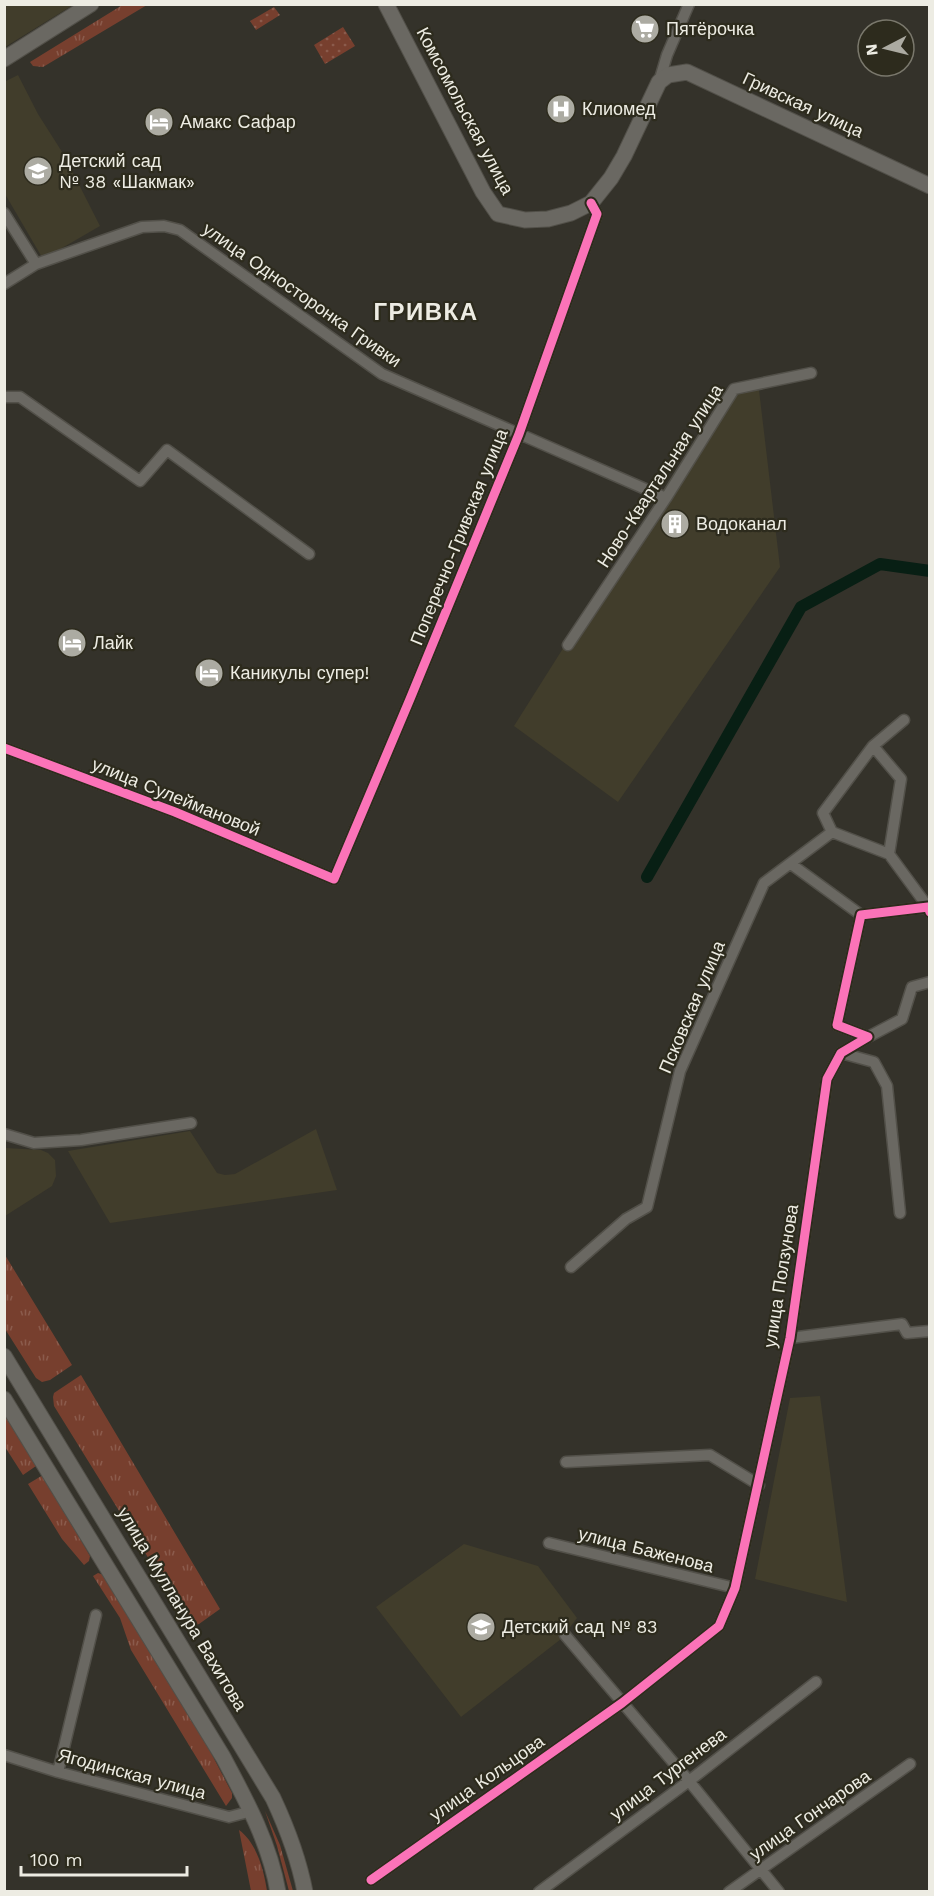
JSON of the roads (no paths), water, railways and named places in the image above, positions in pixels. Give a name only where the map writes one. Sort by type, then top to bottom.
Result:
[{"type":"main road","points":[[4,59],[91,4]]},
{"type":"main road","name":"Комсомольская улица","points":[[386,4],[483,192],[498,214],[525,220],[548,219],[571,213],[591,203]]},
{"type":"main road","name":"Гривская улица","points":[[659,82],[668,75],[687,72],[930,186]]},
{"type":"main road","points":[[591,203],[611,178],[624,156],[659,82]]},
{"type":"main road","name":"улица Мулланура Вахитова","points":[[4,1356],[273,1798],[282,1816],[301,1871],[305,1892]]},
{"type":"main road","points":[[4,1400],[223,1757],[252,1811],[276,1875],[278,1892]]},
{"type":"street","points":[[659,82],[667,55],[689,4]]},
{"type":"street","name":"Поперечно-Гривская улица","points":[[334,879],[519,434],[597,214],[591,203]]},
{"type":"street","points":[[4,213],[36,264]]},
{"type":"street","name":"улица Односторонка Гривки","points":[[4,284],[36,264],[142,226],[164,226],[180,230],[382,374],[666,498]]},
{"type":"street","name":"Ново-Квартальная улица","points":[[568,645],[666,498],[734,389],[811,373]]},
{"type":"street","points":[[4,397],[20,397],[140,481],[167,450],[309,554]]},
{"type":"street","points":[[904,720],[873,746],[823,813],[832,832],[889,854],[929,910]]},
{"type":"street","points":[[873,746],[901,779],[889,854]]},
{"type":"street","name":"улица Сулеймановой","points":[[4,748],[175,813],[334,879]]},
{"type":"street","name":"Псковская улица","points":[[572,1267],[626,1219],[647,1207],[680,1071],[764,883],[832,832]]},
{"type":"street","points":[[791,864],[861,915],[929,910]]},
{"type":"street","points":[[861,915],[837,1025],[868,1037]]},
{"type":"street","points":[[841,1053],[902,1019],[912,987],[930,982]]},
{"type":"street","points":[[841,1053],[874,1062],[887,1086],[900,1213]]},
{"type":"street","name":"улица Ползунова","points":[[622,1703],[719,1626],[735,1588],[790,1338],[827,1079],[841,1053]]},
{"type":"street","points":[[4,1134],[34,1143],[81,1140],[190,1122]]},
{"type":"street","points":[[790,1338],[902,1324],[907,1333],[930,1330]]},
{"type":"street","points":[[566,1462],[710,1455],[759,1485]]},
{"type":"street","name":"улица Баженова","points":[[549,1543],[735,1588]]},
{"type":"street","points":[[58,1772],[96,1615]]},
{"type":"street","points":[[565,1635],[689,1781],[779,1892]]},
{"type":"street","name":"улица Тургенева","points":[[539,1892],[689,1781],[816,1682]]},
{"type":"street","name":"улица Кольцова","points":[[371,1880],[622,1703]]},
{"type":"street","name":"Ягодинская улица","points":[[4,1755],[58,1772],[229,1817],[252,1811]]},
{"type":"street","name":"улица Гончарова","points":[[729,1892],[910,1764]]},
{"type":"waterway","points":[[647,877],[801,607],[880,564],[930,571]]},
{"type":"place","name":"Пятёрочка","points":[[645,29]]},
{"type":"place","name":"Клиомед","points":[[561,109]]},
{"type":"place","name":"Амакс Сафар","points":[[159,122]]},
{"type":"place","name":"Детский сад № 38 «Шакмак»","points":[[38,171]]},
{"type":"place","name":"Водоканал","points":[[675,524]]},
{"type":"place","name":"Лайк","points":[[72,643]]},
{"type":"place","name":"Каникулы супер!","points":[[209,673]]},
{"type":"place","name":"Детский сад № 83","points":[[481,1627]]},
{"type":"district","name":"ГРИВКА","points":[[426,312]]}]
